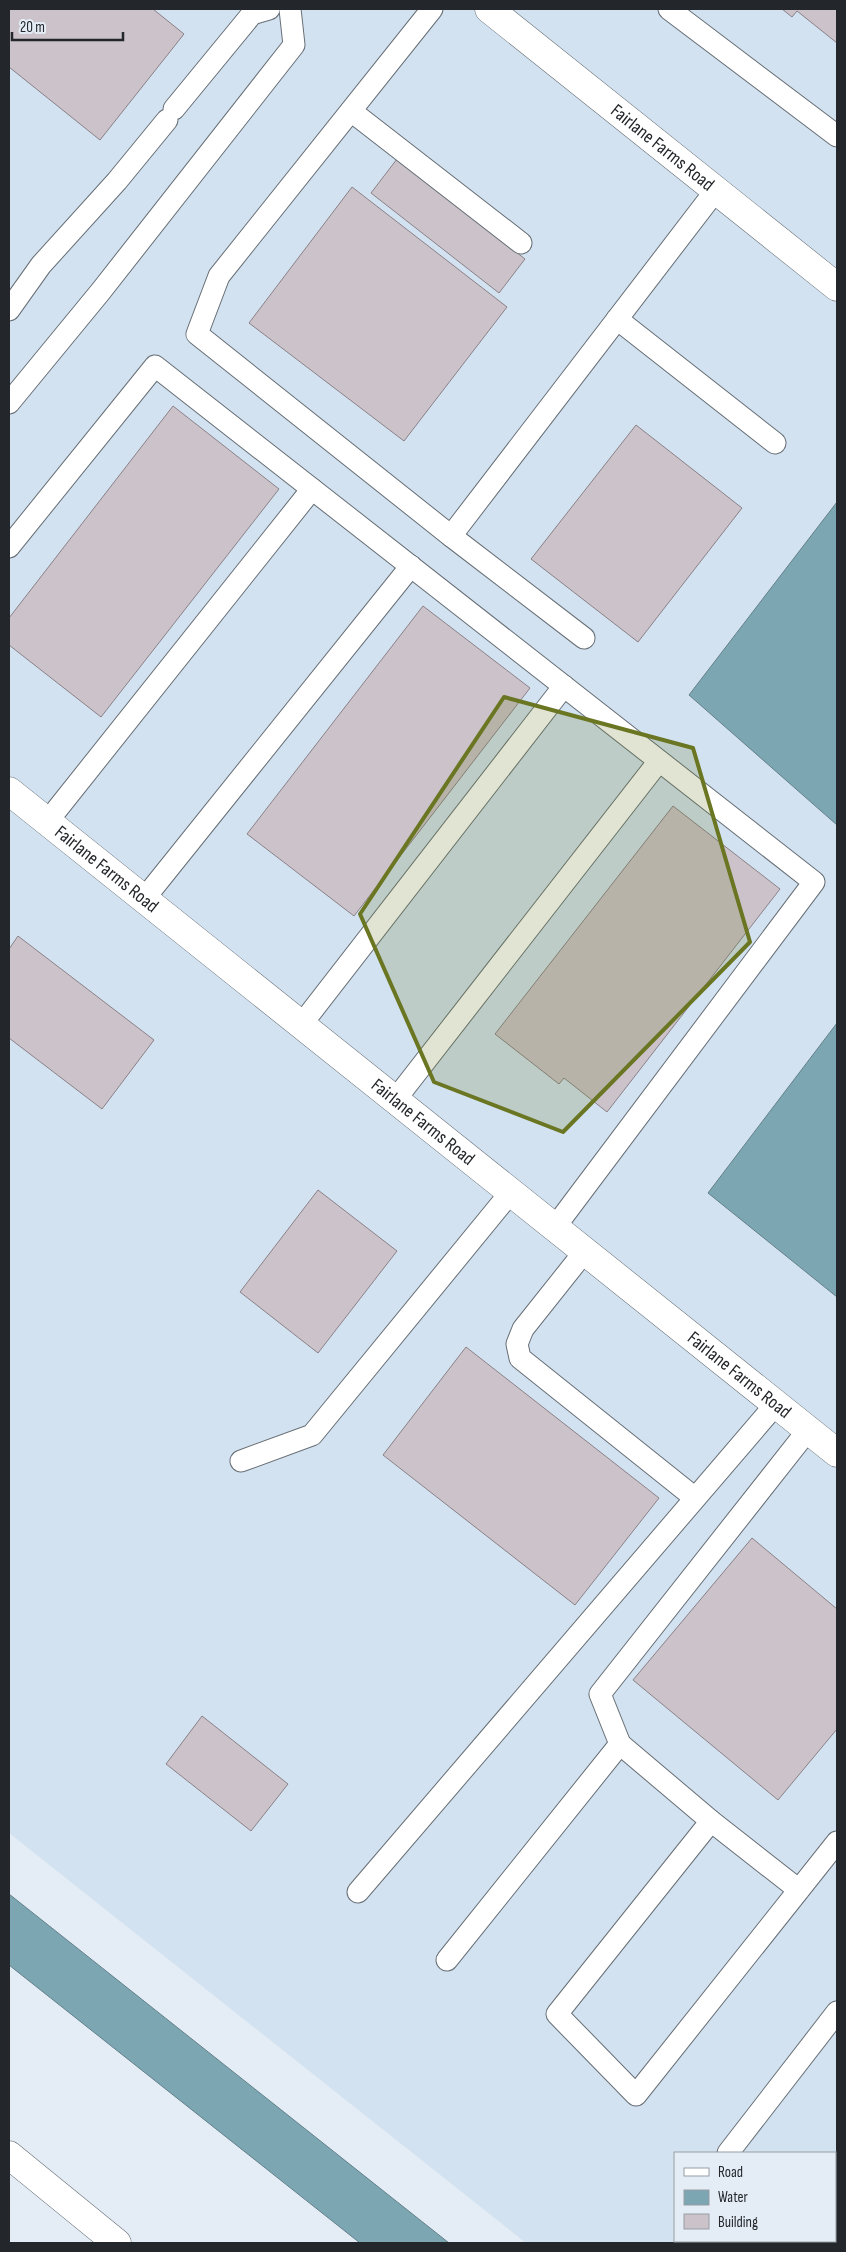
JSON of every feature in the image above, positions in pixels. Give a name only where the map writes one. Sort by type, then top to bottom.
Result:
[{"type":"street","name":"Fairlane Farms Road","points":[[489,9],[837,287]]},
{"type":"street","name":"Fairlane Farms Road","points":[[9,791],[837,1453]]},
{"type":"street","points":[[9,2155],[117,2243]]},
{"type":"lane","points":[[9,310],[41,265],[117,181],[252,14],[269,9]]},
{"type":"lane","points":[[9,403],[107,283],[294,45],[290,9]]},
{"type":"lane","points":[[432,9],[219,276],[197,334],[450,536],[584,638]]},
{"type":"lane","points":[[669,9],[837,136]]},
{"type":"lane","points":[[351,111],[520,243]]},
{"type":"lane","points":[[450,536],[716,190]]},
{"type":"lane","points":[[617,319],[775,443]]},
{"type":"lane","points":[[9,547],[155,366],[814,882],[555,1227]]},
{"type":"lane","points":[[47,822],[312,489]]},
{"type":"lane","points":[[144,899],[411,566]]},
{"type":"lane","points":[[301,1025],[564,686]]},
{"type":"lane","points":[[395,1100],[659,761]]},
{"type":"lane","points":[[241,1461],[312,1435],[511,1192]]},
{"type":"lane","points":[[585,1252],[523,1329],[517,1344],[520,1358],[696,1498]]},
{"type":"lane","points":[[358,1892],[776,1404]]},
{"type":"lane","points":[[799,1890],[711,1821],[620,1744],[600,1694],[808,1430]]},
{"type":"lane","points":[[447,1960],[620,1744]]},
{"type":"lane","points":[[711,1821],[557,2014],[636,2095],[837,1842]]},
{"type":"lane","points":[[729,2152],[837,2012]]},
{"type":"highlighted area","points":[[504,697],[693,748],[750,942],[563,1132],[434,1082],[360,914]]},
{"type":"shaded area","points":[[9,9],[837,9],[837,2243],[526,2243],[9,1833]]},
{"type":"water","points":[[837,502],[837,825],[689,695]]},
{"type":"water","points":[[837,1023],[837,1297],[708,1193]]},
{"type":"water","points":[[9,1894],[449,2243],[360,2243],[9,1965]]},
{"type":"building","points":[[9,9],[153,9],[184,34],[100,140],[9,67]]},
{"type":"building","points":[[782,9],[837,9],[837,43],[797,11],[792,17]]},
{"type":"building","points":[[397,159],[525,259],[499,293],[371,193]]},
{"type":"building","points":[[352,187],[507,307],[404,441],[249,323]]},
{"type":"building","points":[[173,406],[279,489],[101,717],[9,645],[9,618]]},
{"type":"building","points":[[636,425],[742,508],[638,642],[531,559]]},
{"type":"building","points":[[423,606],[530,688],[354,916],[247,834]]},
{"type":"building","points":[[673,806],[780,889],[607,1112],[564,1078],[559,1084],[495,1034]]},
{"type":"building","points":[[18,936],[154,1040],[102,1109],[9,1038],[9,949]]},
{"type":"building","points":[[318,1190],[397,1251],[318,1353],[240,1292]]},
{"type":"building","points":[[466,1347],[659,1498],[575,1605],[383,1455]]},
{"type":"building","points":[[752,1538],[837,1609],[837,1729],[778,1800],[633,1680]]},
{"type":"building","points":[[202,1716],[288,1784],[251,1831],[166,1764]]}]
